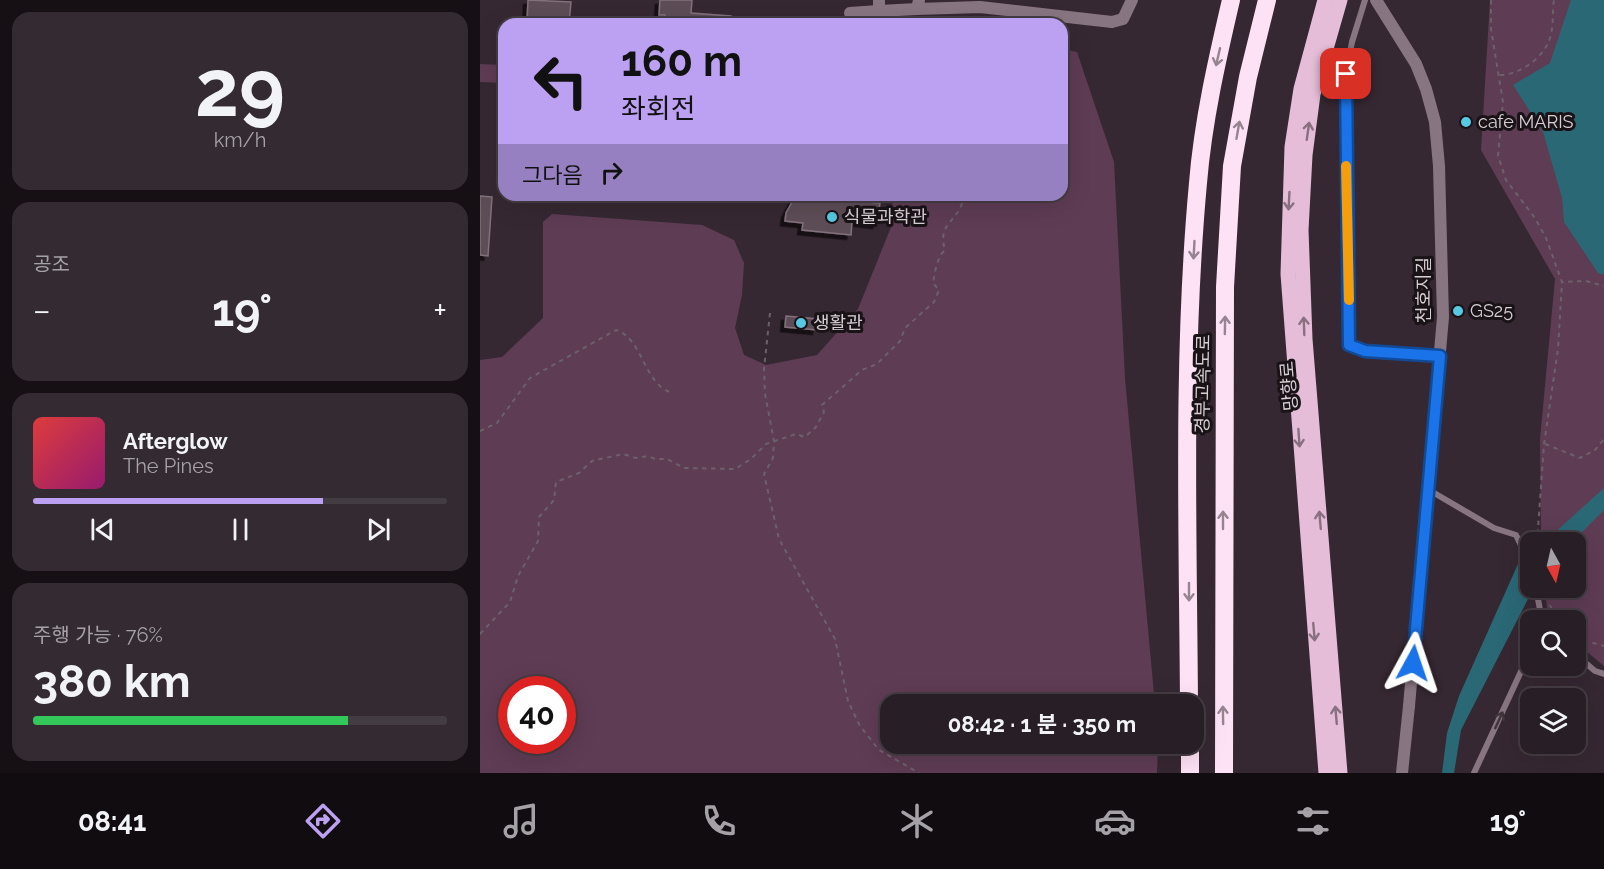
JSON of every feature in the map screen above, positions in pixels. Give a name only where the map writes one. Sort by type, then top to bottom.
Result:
[{"type":"highway","name":"경부고속도로","points":[[1189,694],[1191,295],[1198,182],[1212,83],[1231,0]]},
{"type":"highway","name":"경부고속도로","points":[[1224,773],[1223,460],[1228,232],[1232,166],[1248,77],[1267,0]]},
{"type":"highway","points":[[1190,754],[1190,773]]},
{"type":"main road","name":"망향로","points":[[1325,0],[1301,89],[1292,147],[1288,274],[1326,773]]},
{"type":"main road","name":"망향로","points":[[1340,0],[1313,94],[1305,154],[1300,230],[1305,339],[1340,773]]},
{"type":"street","points":[[850,13],[879,6],[974,4],[1112,21],[1123,19],[1132,0]]},
{"type":"street","name":"천호지길","points":[[1376,0],[1416,64],[1426,88],[1435,122],[1443,252],[1443,317],[1440,356],[1402,773]]},
{"type":"lane","points":[[1365,0],[1352,42],[1346,74],[1349,345],[1365,351],[1440,356]]},
{"type":"lane","points":[[1428,490],[1494,528],[1516,535],[1520,542]]},
{"type":"lane","points":[[1586,664],[1594,671],[1604,674]]},
{"type":"lane","points":[[1474,773],[1520,674]]},
{"type":"path","points":[[1491,0],[1491,29],[1503,102],[1498,156],[1506,180],[1535,218],[1546,238],[1562,282],[1558,349],[1544,444],[1538,532]]},
{"type":"path","points":[[1498,75],[1512,75],[1535,59],[1548,44],[1554,0]]},
{"type":"path","points":[[480,634],[510,602],[518,576],[538,541],[539,518],[555,500],[556,482],[579,473],[592,461],[623,454],[636,458],[648,456],[655,459],[667,459],[684,468],[735,469],[774,441],[796,434],[805,437],[809,434],[824,412],[822,405],[824,400],[838,392],[862,370],[877,364],[900,341],[905,328],[924,314],[937,298],[939,290],[933,283],[940,254],[945,250],[941,236],[945,226],[963,201]]},
{"type":"path","points":[[1562,282],[1586,281],[1604,286]]},
{"type":"path","points":[[770,313],[765,386],[774,441],[773,458],[764,474],[770,507],[780,539],[835,639],[848,701],[860,726],[879,750],[919,773]]},
{"type":"path","points":[[480,430],[497,423],[530,378],[616,330],[629,340],[662,387],[673,393]]},
{"type":"path","points":[[1544,444],[1580,458],[1595,450],[1604,439]]},
{"type":"path","points":[[1550,606],[1552,610]]},
{"type":"path","points":[[1586,641],[1604,646]]},
{"type":"shaded area","points":[[1490,0],[1604,0],[1604,666],[1586,651],[1586,610],[1547,610],[1546,598],[1586,598],[1586,532],[1541,532],[1540,439],[1555,279],[1481,150]]},
{"type":"shaded area","points":[[1068,50],[1077,52],[1114,162],[1125,378],[1154,694],[880,694],[880,754],[1158,754],[1157,773],[480,773],[480,360],[502,357],[543,318],[543,222],[552,214],[702,225],[734,240],[744,263],[742,295],[735,328],[744,355],[766,365],[817,355],[858,309],[893,222],[892,201],[1068,201]]},
{"type":"shaded area","points":[[480,64],[498,65],[498,83],[480,82]]},
{"type":"water","points":[[1571,0],[1604,0],[1604,275],[1598,273],[1564,222],[1562,198],[1543,132],[1513,85],[1550,63]]},
{"type":"water","points":[[1604,488],[1604,510],[1582,532],[1555,532]]},
{"type":"water","points":[[1520,562],[1520,598],[1530,598],[1522,610],[1520,610],[1520,615],[1461,730],[1454,773],[1442,773],[1447,733],[1459,696]]},
{"type":"building","points":[[528,0],[571,2],[570,18],[527,18]]},
{"type":"building","points":[[660,0],[692,0],[691,13],[731,16],[731,18],[665,18],[665,15],[659,15]]},
{"type":"building","points":[[480,196],[492,197],[488,256],[480,255]]},
{"type":"building","name":"식물과학관","points":[[793,201],[880,203],[877,224],[852,221],[851,235],[802,230],[803,223],[785,221],[786,213]]},
{"type":"building","name":"생활관","points":[[786,316],[818,319],[817,330],[785,327]]},
{"type":"slow traffic","points":[[1346,166],[1349,300]]},
{"type":"place","name":"cafe MARIS","points":[[1466,122]]},
{"type":"place","name":"식물과학관","points":[[832,217]]},
{"type":"place","name":"GS25","points":[[1458,311]]},
{"type":"place","name":"생활관","points":[[801,323]]},
{"type":"route","points":[[1346,74],[1349,345],[1365,351],[1440,356],[1413,663]]}]
